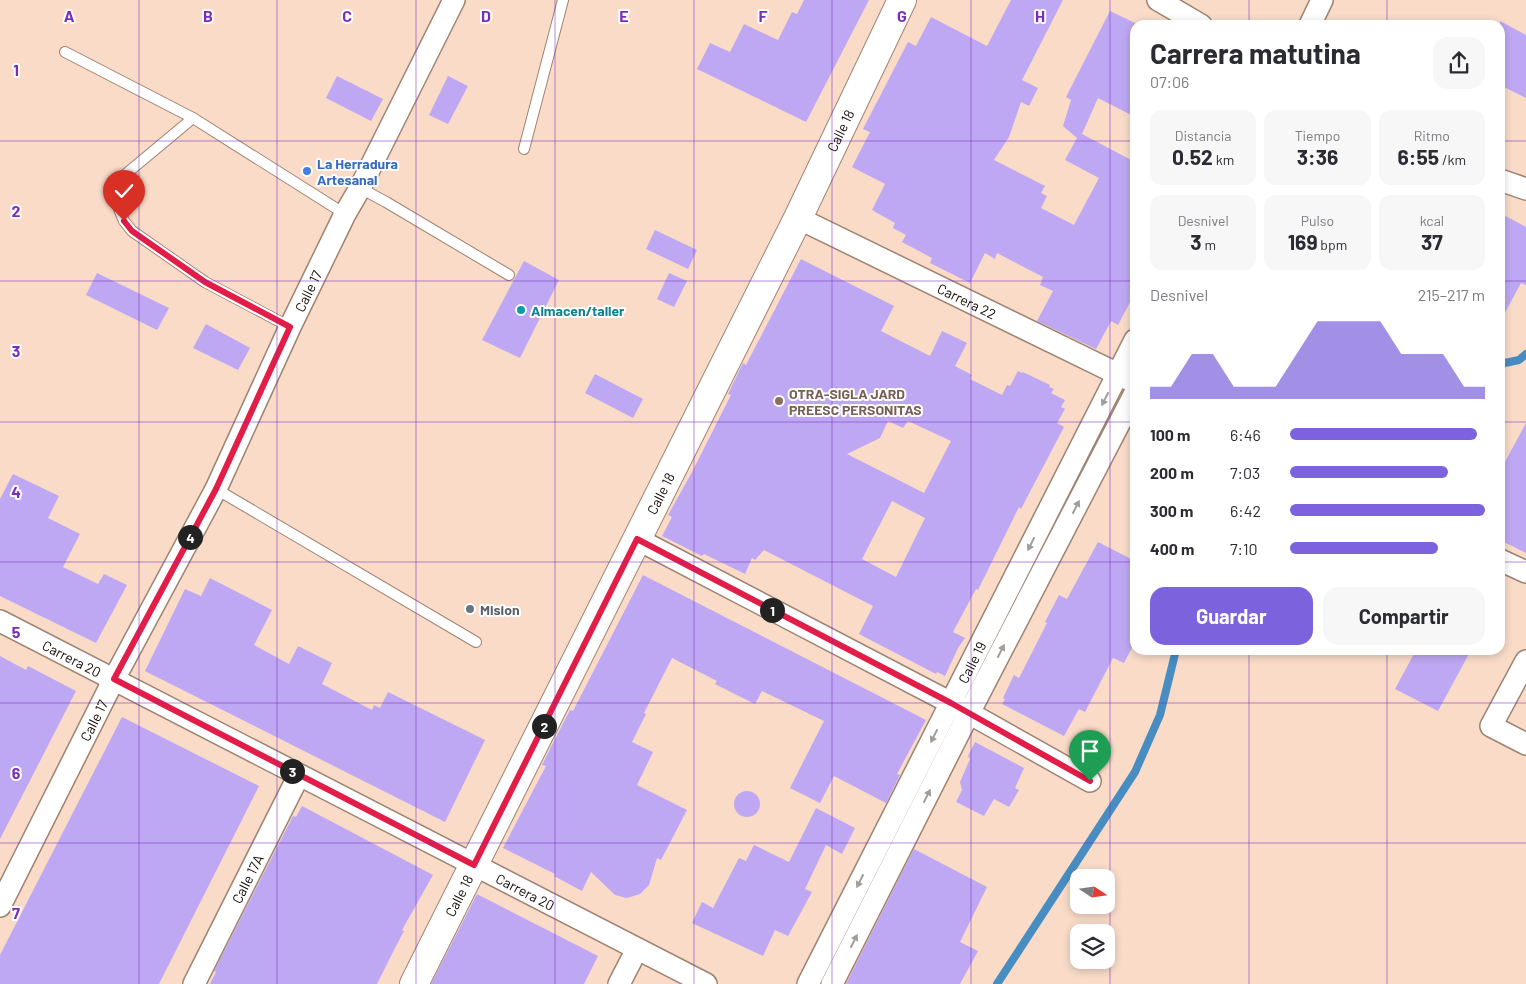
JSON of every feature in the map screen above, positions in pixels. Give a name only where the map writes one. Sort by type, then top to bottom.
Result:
[{"type":"street","name":"Calle 17","points":[[0,906],[114,679],[216,489],[344,214],[360,188],[454,0]]},
{"type":"street","name":"Calle 18","points":[[414,984],[798,218],[902,0]]},
{"type":"street","points":[[1158,0],[1192,20]]},
{"type":"street","points":[[1312,20],[1322,0]]},
{"type":"street","points":[[1505,182],[1526,190]]},
{"type":"street","name":"Carrera 22","points":[[798,218],[1126,378]]},
{"type":"street","name":"Calle 19","points":[[832,984],[960,708],[1126,378],[1130,361]]},
{"type":"street","name":"Calle 19","points":[[808,984],[1130,402]]},
{"type":"street","points":[[637,539],[960,708],[1090,781]]},
{"type":"street","points":[[1505,562],[1526,572]]},
{"type":"street","name":"Carrera 20","points":[[0,620],[706,984]]},
{"type":"street","points":[[1526,661],[1491,726],[1526,744]]},
{"type":"street","name":"Calle 17A","points":[[194,984],[299,774]]},
{"type":"street","points":[[619,984],[637,949]]},
{"type":"lane","points":[[524,149],[564,0]]},
{"type":"lane","points":[[65,52],[193,118],[344,214]]},
{"type":"lane","points":[[193,118],[121,178],[115,200],[124,221],[132,231],[205,282],[290,327]]},
{"type":"lane","points":[[360,188],[509,275]]},
{"type":"lane","points":[[216,489],[476,642]]},
{"type":"building","points":[[804,0],[869,0],[806,122],[697,69],[710,43],[730,52],[744,24],[778,40],[792,12],[797,14]]},
{"type":"building","points":[[1011,0],[1063,0],[1022,80],[1038,88],[1029,106],[1021,102],[1009,137],[994,160],[1045,186],[1041,193],[1047,196],[1041,208],[1074,225],[1099,178],[1065,160],[1077,138],[1063,126],[1071,100],[1066,97],[1110,11],[1130,21],[1130,114],[1098,98],[1082,134],[1130,159],[1130,302],[1118,325],[1111,321],[1096,349],[1037,321],[1053,291],[1040,285],[1043,277],[997,253],[995,259],[985,253],[970,283],[930,263],[932,258],[902,242],[906,235],[893,228],[895,223],[872,210],[885,184],[852,167],[870,132],[863,129],[908,42],[916,46],[931,17],[987,46]]},
{"type":"building","points":[[1505,24],[1526,35],[1526,98],[1505,88]]},
{"type":"building","points":[[337,76],[383,99],[371,121],[326,98]]},
{"type":"building","points":[[448,76],[468,86],[448,124],[429,115]]},
{"type":"building","points":[[1505,216],[1526,227],[1526,285],[1521,283],[1505,313]]},
{"type":"building","points":[[655,230],[697,250],[688,269],[646,249]]},
{"type":"building","points":[[801,259],[894,306],[881,331],[930,356],[942,331],[967,343],[955,366],[972,375],[970,379],[1002,395],[1007,385],[1010,386],[1018,371],[1023,372],[1050,385],[1049,387],[1054,389],[1051,393],[1065,400],[1061,407],[1065,409],[1057,423],[1064,427],[1021,509],[1019,507],[978,590],[976,589],[953,632],[965,638],[958,648],[945,676],[937,672],[936,674],[859,634],[873,606],[764,550],[755,560],[752,558],[745,574],[704,554],[702,556],[662,536],[672,517],[668,515],[731,395],[728,394],[743,363],[746,365]],"holes":[[[888,421],[903,428],[908,421],[951,441],[924,493],[847,454],[880,438]],[[892,501],[925,518],[896,577],[862,559]]]},
{"type":"building","name":"Almacen/taller","points":[[524,261],[559,280],[520,358],[482,340]]},
{"type":"building","points":[[97,273],[169,308],[157,330],[86,295]]},
{"type":"building","points":[[669,273],[687,281],[674,307],[657,299]]},
{"type":"building","points":[[206,324],[250,348],[238,370],[193,348]]},
{"type":"building","points":[[595,374],[643,399],[633,418],[585,393]]},
{"type":"building","points":[[1526,423],[1526,553],[1505,542],[1505,462]]},
{"type":"building","points":[[13,474],[59,496],[48,518],[80,534],[63,567],[98,584],[104,574],[127,585],[96,643],[0,596],[0,499]]},
{"type":"building","points":[[1098,542],[1130,558],[1130,652],[1124,663],[1113,658],[1085,712],[1079,709],[1064,736],[1002,704],[1014,675],[1019,678],[1059,595],[1067,599]]},
{"type":"building","points":[[643,575],[926,720],[897,774],[900,775],[886,803],[834,776],[820,803],[790,788],[824,721],[762,691],[755,704],[715,684],[717,681],[672,658],[644,713],[646,714],[632,742],[653,752],[637,785],[687,810],[661,860],[657,858],[649,885],[640,894],[627,898],[615,895],[591,872],[582,891],[554,876],[555,874],[503,848],[546,766],[542,765],[554,741],[570,710],[573,711]]},
{"type":"building","points":[[210,578],[272,610],[254,645],[289,664],[298,646],[332,663],[322,684],[372,710],[374,705],[380,708],[388,692],[485,740],[445,822],[145,671],[185,589],[201,596]]},
{"type":"building","points":[[1413,655],[1468,655],[1438,711],[1395,689]]},
{"type":"building","points":[[0,656],[26,670],[28,666],[76,691],[0,839]]},
{"type":"building","points":[[122,717],[259,786],[159,984],[0,984],[0,955]]},
{"type":"building","points":[[975,742],[1024,768],[1015,788],[1019,790],[1009,807],[994,799],[984,816],[956,802],[962,790],[960,782],[970,759],[968,756]]},
{"type":"building","points":[[747,791],[756,795],[760,804],[756,813],[747,817],[738,813],[734,804],[738,795]]},
{"type":"building","points":[[302,806],[433,875],[402,930],[404,931],[377,984],[210,984],[216,972],[214,971],[293,816],[296,817]]},
{"type":"building","points":[[816,808],[855,828],[842,854],[826,845],[805,889],[812,892],[788,936],[775,930],[763,956],[692,923],[702,902],[713,908],[739,858],[746,861],[754,845],[789,862]]},
{"type":"building","points":[[914,849],[987,887],[960,942],[978,951],[960,984],[846,984]]},
{"type":"building","points":[[477,894],[598,956],[584,984],[431,984]]},
{"type":"waterway","points":[[1505,363],[1519,360],[1526,354]]},
{"type":"waterway","points":[[997,984],[1135,772],[1160,715],[1175,655]]},
{"type":"place","name":"La Herradura Artesanal","points":[[307,171]]},
{"type":"place","name":"Almacen/taller","points":[[521,310]]},
{"type":"place","name":"OTRA-SIGLA JARD PREESC PERSONITAS","points":[[779,401]]},
{"type":"place","name":"Mision","points":[[470,609]]},
{"type":"route","points":[[124,221],[132,231],[205,282],[290,327],[216,489],[114,679],[474,865],[637,539],[951,703],[1090,781]]}]
